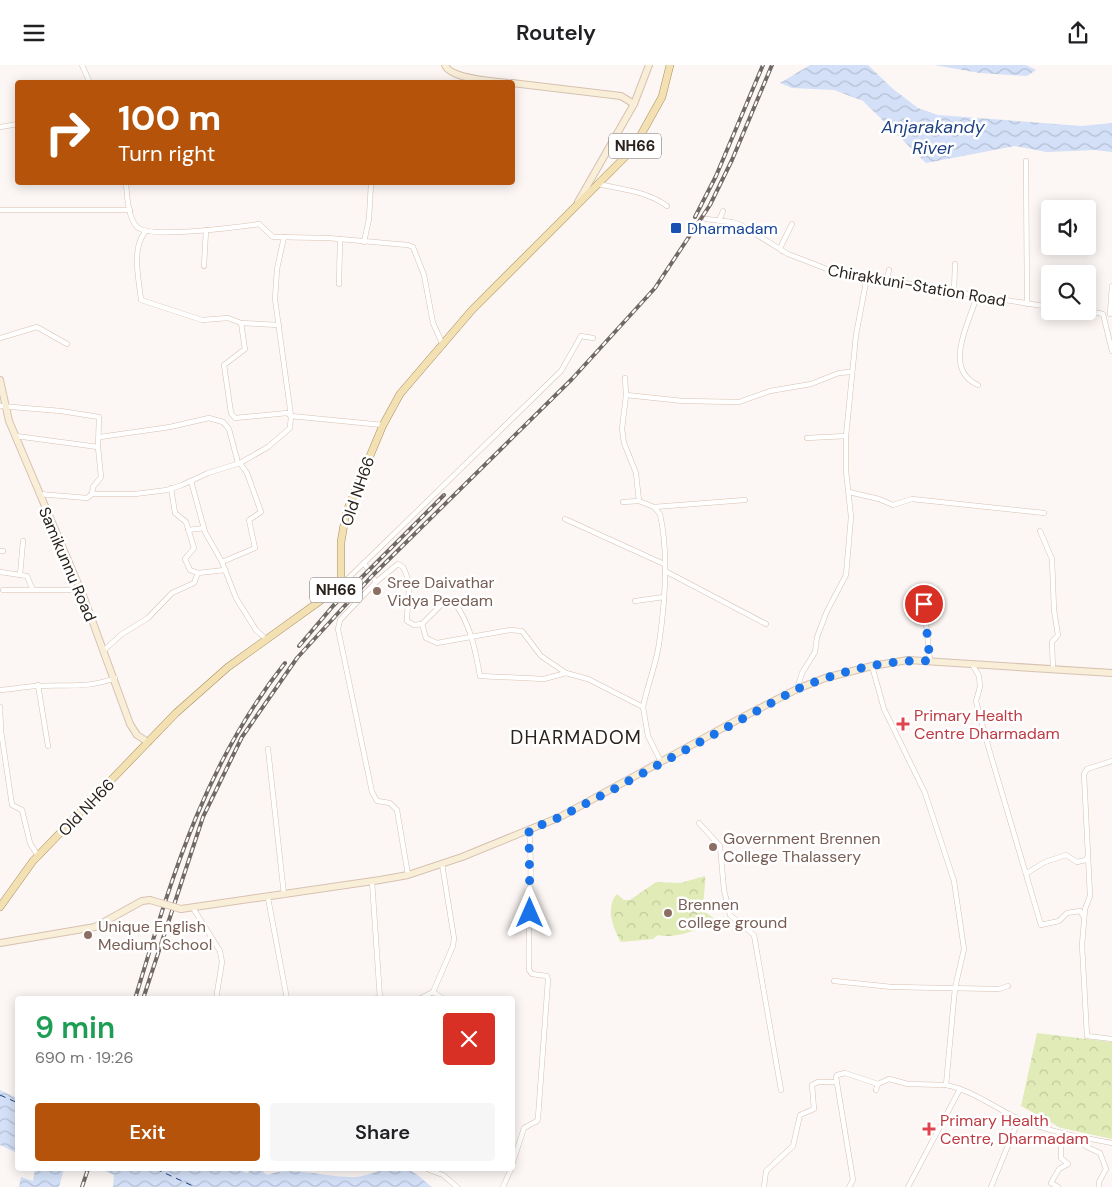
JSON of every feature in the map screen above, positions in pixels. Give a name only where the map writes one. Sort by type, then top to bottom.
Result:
[{"type":"main road","points":[[574,209],[634,104],[649,65]]},
{"type":"main road","name":"Old NH66","points":[[0,907],[38,856],[176,713],[228,667],[338,588],[341,579],[341,542],[346,513],[383,425],[400,394],[472,311],[633,149],[662,97],[670,65]]},
{"type":"main road","points":[[443,66],[456,75],[488,80]]},
{"type":"main road","points":[[515,83],[621,96],[634,104]]},
{"type":"main road","name":"Samikunnu Road","points":[[0,380],[3,407],[8,421],[80,589],[115,678],[130,724],[138,735],[148,742]]},
{"type":"main road","points":[[0,943],[95,927],[142,901],[150,900],[181,909],[193,908],[408,875],[442,864],[560,817],[797,689],[825,678],[872,666],[908,660],[1112,673]]},
{"type":"street","points":[[82,65],[89,80]]},
{"type":"street","points":[[0,127],[15,124]]},
{"type":"street","points":[[1026,161],[1027,304]]},
{"type":"street","points":[[599,184],[657,198],[667,206]]},
{"type":"street","points":[[126,185],[130,210],[136,226],[145,232],[206,230],[259,224],[273,237],[340,239],[402,244],[412,247],[424,275],[433,323],[444,345]]},
{"type":"street","points":[[364,242],[370,219],[371,185]]},
{"type":"street","points":[[0,211],[130,210]]},
{"type":"street","points":[[719,221],[723,211]]},
{"type":"street","name":"Chirakkuni-Station Road","points":[[706,219],[741,225],[782,251],[818,267],[845,275],[887,279],[1041,306]]},
{"type":"street","points":[[782,251],[780,248],[792,224]]},
{"type":"street","points":[[204,266],[206,230]]},
{"type":"street","points":[[145,232],[139,240],[138,264],[142,300],[202,319],[228,318],[241,323],[279,325]]},
{"type":"street","points":[[39,494],[87,498],[92,494],[135,494],[171,488],[239,463],[268,447],[290,428],[291,416],[275,283],[284,237]]},
{"type":"street","points":[[338,284],[340,239]]},
{"type":"street","points":[[954,292],[955,264]]},
{"type":"street","points":[[887,279],[889,270]]},
{"type":"street","points":[[797,689],[802,673],[814,652],[817,637],[827,611],[846,575],[851,517],[846,436],[852,372],[866,277]]},
{"type":"street","points":[[1096,313],[1111,314],[1112,286]]},
{"type":"street","points":[[976,296],[960,344],[960,369],[969,381],[978,385]]},
{"type":"street","points":[[1103,314],[1112,351]]},
{"type":"street","points":[[241,323],[246,349],[224,365],[231,413],[235,418],[287,413],[291,416],[383,425]]},
{"type":"street","points":[[0,337],[37,327],[67,344]]},
{"type":"street","points":[[338,588],[561,371],[581,336],[593,338]]},
{"type":"street","points":[[626,395],[683,401],[739,402],[770,391],[811,384],[838,373],[852,372]]},
{"type":"street","points":[[625,378],[626,395],[622,429],[624,443],[636,473],[639,501]]},
{"type":"street","points":[[3,407],[61,411],[100,417],[98,447],[100,477],[93,487],[92,494]]},
{"type":"street","points":[[100,437],[170,427],[208,418],[223,422],[229,429],[239,463],[247,473],[261,512],[249,520],[255,548],[222,562]]},
{"type":"street","points":[[16,436],[98,447]]},
{"type":"street","points":[[807,438],[846,436]]},
{"type":"street","points":[[191,481],[204,529],[222,562],[247,619],[267,640]]},
{"type":"street","points":[[171,488],[175,513],[186,522],[194,548],[185,559],[190,570],[198,573],[225,570]]},
{"type":"street","points":[[848,492],[879,499],[893,505],[912,499],[1044,513]]},
{"type":"street","points":[[623,502],[639,501],[654,507],[745,500]]},
{"type":"street","points":[[654,507],[661,519],[665,571],[664,597],[659,645],[647,685],[643,707],[648,735],[661,762]]},
{"type":"street","points":[[565,519],[664,564]]},
{"type":"street","points":[[188,531],[204,529]]},
{"type":"street","points":[[1040,531],[1052,559],[1054,609],[1058,635],[1052,642],[1053,670]]},
{"type":"street","points":[[20,575],[23,541]]},
{"type":"street","points":[[364,563],[376,582]]},
{"type":"street","points":[[408,875],[397,810],[384,801],[377,801],[372,792],[338,629],[340,620],[376,582],[398,564],[403,567],[410,583],[407,621],[414,625],[422,624],[443,603],[449,601],[454,603],[465,616],[473,636],[480,677],[544,679],[566,673]]},
{"type":"street","points":[[665,571],[766,624]]},
{"type":"street","points":[[0,572],[20,575],[29,579],[34,590]]},
{"type":"street","points":[[103,651],[122,634],[148,618],[172,593],[194,583],[198,573]]},
{"type":"street","points":[[3,590],[80,589]]},
{"type":"street","points":[[635,601],[664,597]]},
{"type":"street","points":[[924,604],[930,661]]},
{"type":"street","points":[[422,624],[426,638],[433,642],[510,630],[522,631],[541,656],[566,673],[588,679],[643,707]]},
{"type":"street","points":[[971,663],[979,676],[980,687],[976,701],[986,739],[1041,925],[1059,921],[1067,913],[1080,911],[1084,917]]},
{"type":"street","points":[[872,666],[884,709],[925,793],[954,881],[964,949],[955,987],[946,1085]]},
{"type":"street","points":[[0,690],[38,685],[73,687],[102,683],[115,678]]},
{"type":"street","points":[[38,685],[48,746]]},
{"type":"street","points":[[0,707],[1,731],[12,805],[22,810],[30,843],[38,856]]},
{"type":"street","points":[[268,749],[284,895]]},
{"type":"street","points":[[1112,761],[1088,769],[1084,774],[1090,895],[1084,917],[1082,945],[1087,1036],[1112,1039]]},
{"type":"street","points":[[699,823],[720,845],[724,890],[730,915],[754,935],[781,1090]]},
{"type":"street","points":[[515,1156],[524,1128],[537,1121],[538,1118],[542,1085],[548,980],[547,976],[532,974],[529,970],[528,930],[531,847],[529,830]]},
{"type":"street","points":[[1027,873],[1045,862],[1066,855],[1076,862],[1086,860],[1088,856]]},
{"type":"street","points":[[425,996],[433,992],[454,938],[442,864]]},
{"type":"street","points":[[372,881],[380,996]]},
{"type":"street","points":[[268,898],[286,996]]},
{"type":"street","points":[[193,908],[220,951],[222,962],[216,996]]},
{"type":"street","points":[[834,981],[892,987],[999,989],[1008,986]]},
{"type":"street","points":[[433,992],[439,996]]},
{"type":"street","points":[[849,1187],[853,1180],[836,1082],[837,1075],[845,1073],[878,1084]]},
{"type":"street","points":[[876,1090],[878,1084],[884,1079],[908,1084],[946,1085],[960,1089],[1019,1119],[1076,1138],[1112,1143]]},
{"type":"street","points":[[764,1187],[766,1171],[793,1146],[800,1115],[814,1109],[812,1085],[818,1082],[836,1082]]},
{"type":"street","points":[[908,1187],[960,1089]]},
{"type":"street","points":[[991,1187],[1019,1119]]},
{"type":"street","points":[[1058,1187],[1051,1183],[1059,1169],[1068,1164],[1061,1158],[1061,1142],[1076,1138]]},
{"type":"street","points":[[1076,1138],[1087,1147],[1100,1153],[1106,1169],[1099,1181],[1099,1187]]},
{"type":"street","points":[[432,1171],[443,1175],[457,1187]]},
{"type":"street","points":[[443,1175],[444,1171]]},
{"type":"street","points":[[503,1187],[510,1171]]},
{"type":"green space","points":[[705,876],[704,908],[705,912],[713,918],[707,925],[686,933],[671,936],[658,935],[653,939],[621,942],[613,925],[611,911],[613,899],[617,894],[624,900],[630,900],[656,882],[680,883]]},
{"type":"green space","points":[[1037,1033],[1112,1042],[1112,1139],[1061,1128],[1021,1106]]},
{"type":"water","name":"Anjarakandy River","points":[[810,65],[868,65],[893,89],[918,108],[938,115],[1082,126],[1112,123],[1112,152],[1095,150],[1047,152],[1015,146],[926,163],[863,101],[834,90],[792,88],[780,83]]},
{"type":"water","name":"Anjarakandy River","points":[[934,65],[1026,65],[1036,70],[1027,76],[980,73]]},
{"type":"water","points":[[0,1090],[15,1097],[15,1152],[0,1145]]},
{"type":"water","points":[[35,1171],[63,1171],[59,1187],[19,1187],[21,1177],[33,1181]]},
{"type":"water","points":[[105,1171],[241,1171],[247,1173],[250,1171],[262,1171],[267,1175],[287,1171],[355,1177],[379,1171],[412,1171],[432,1187],[113,1187],[114,1175]]},
{"type":"ferry route","points":[[0,1095],[15,1102]]},
{"type":"ferry route","points":[[160,1171],[195,1187]]},
{"type":"railway","points":[[695,217],[716,176],[763,65]]},
{"type":"railway","points":[[144,996],[203,817],[242,737],[297,658],[372,576],[572,379],[655,288],[710,205],[732,160],[772,65]]},
{"type":"railway","points":[[299,646],[333,606],[444,495]]},
{"type":"railway","points":[[136,996],[177,866],[193,823],[233,741],[257,702],[285,663]]},
{"type":"railway","points":[[82,1187],[87,1171]]},
{"type":"place","name":"Dharmadam","points":[[676,228]]},
{"type":"place","name":"Sree Daivathar Vidya Peedam","points":[[377,591]]},
{"type":"place","name":"Primary Health Centre Dharmadam","points":[[903,724]]},
{"type":"place","name":"Government Brennen College Thalassery","points":[[713,847]]},
{"type":"place","name":"Brennen college ground","points":[[668,913]]},
{"type":"place","name":"Unique English Medium School","points":[[88,935]]},
{"type":"place","name":"Primary Health Centre, Dharmadam","points":[[929,1129]]},
{"type":"district","name":"DHARMADOM","points":[[576,737]]},
{"type":"route","points":[[530,913],[531,847],[529,830],[560,817],[614,789],[647,769],[797,689],[825,678],[872,666],[908,660],[930,661],[924,604]]}]
